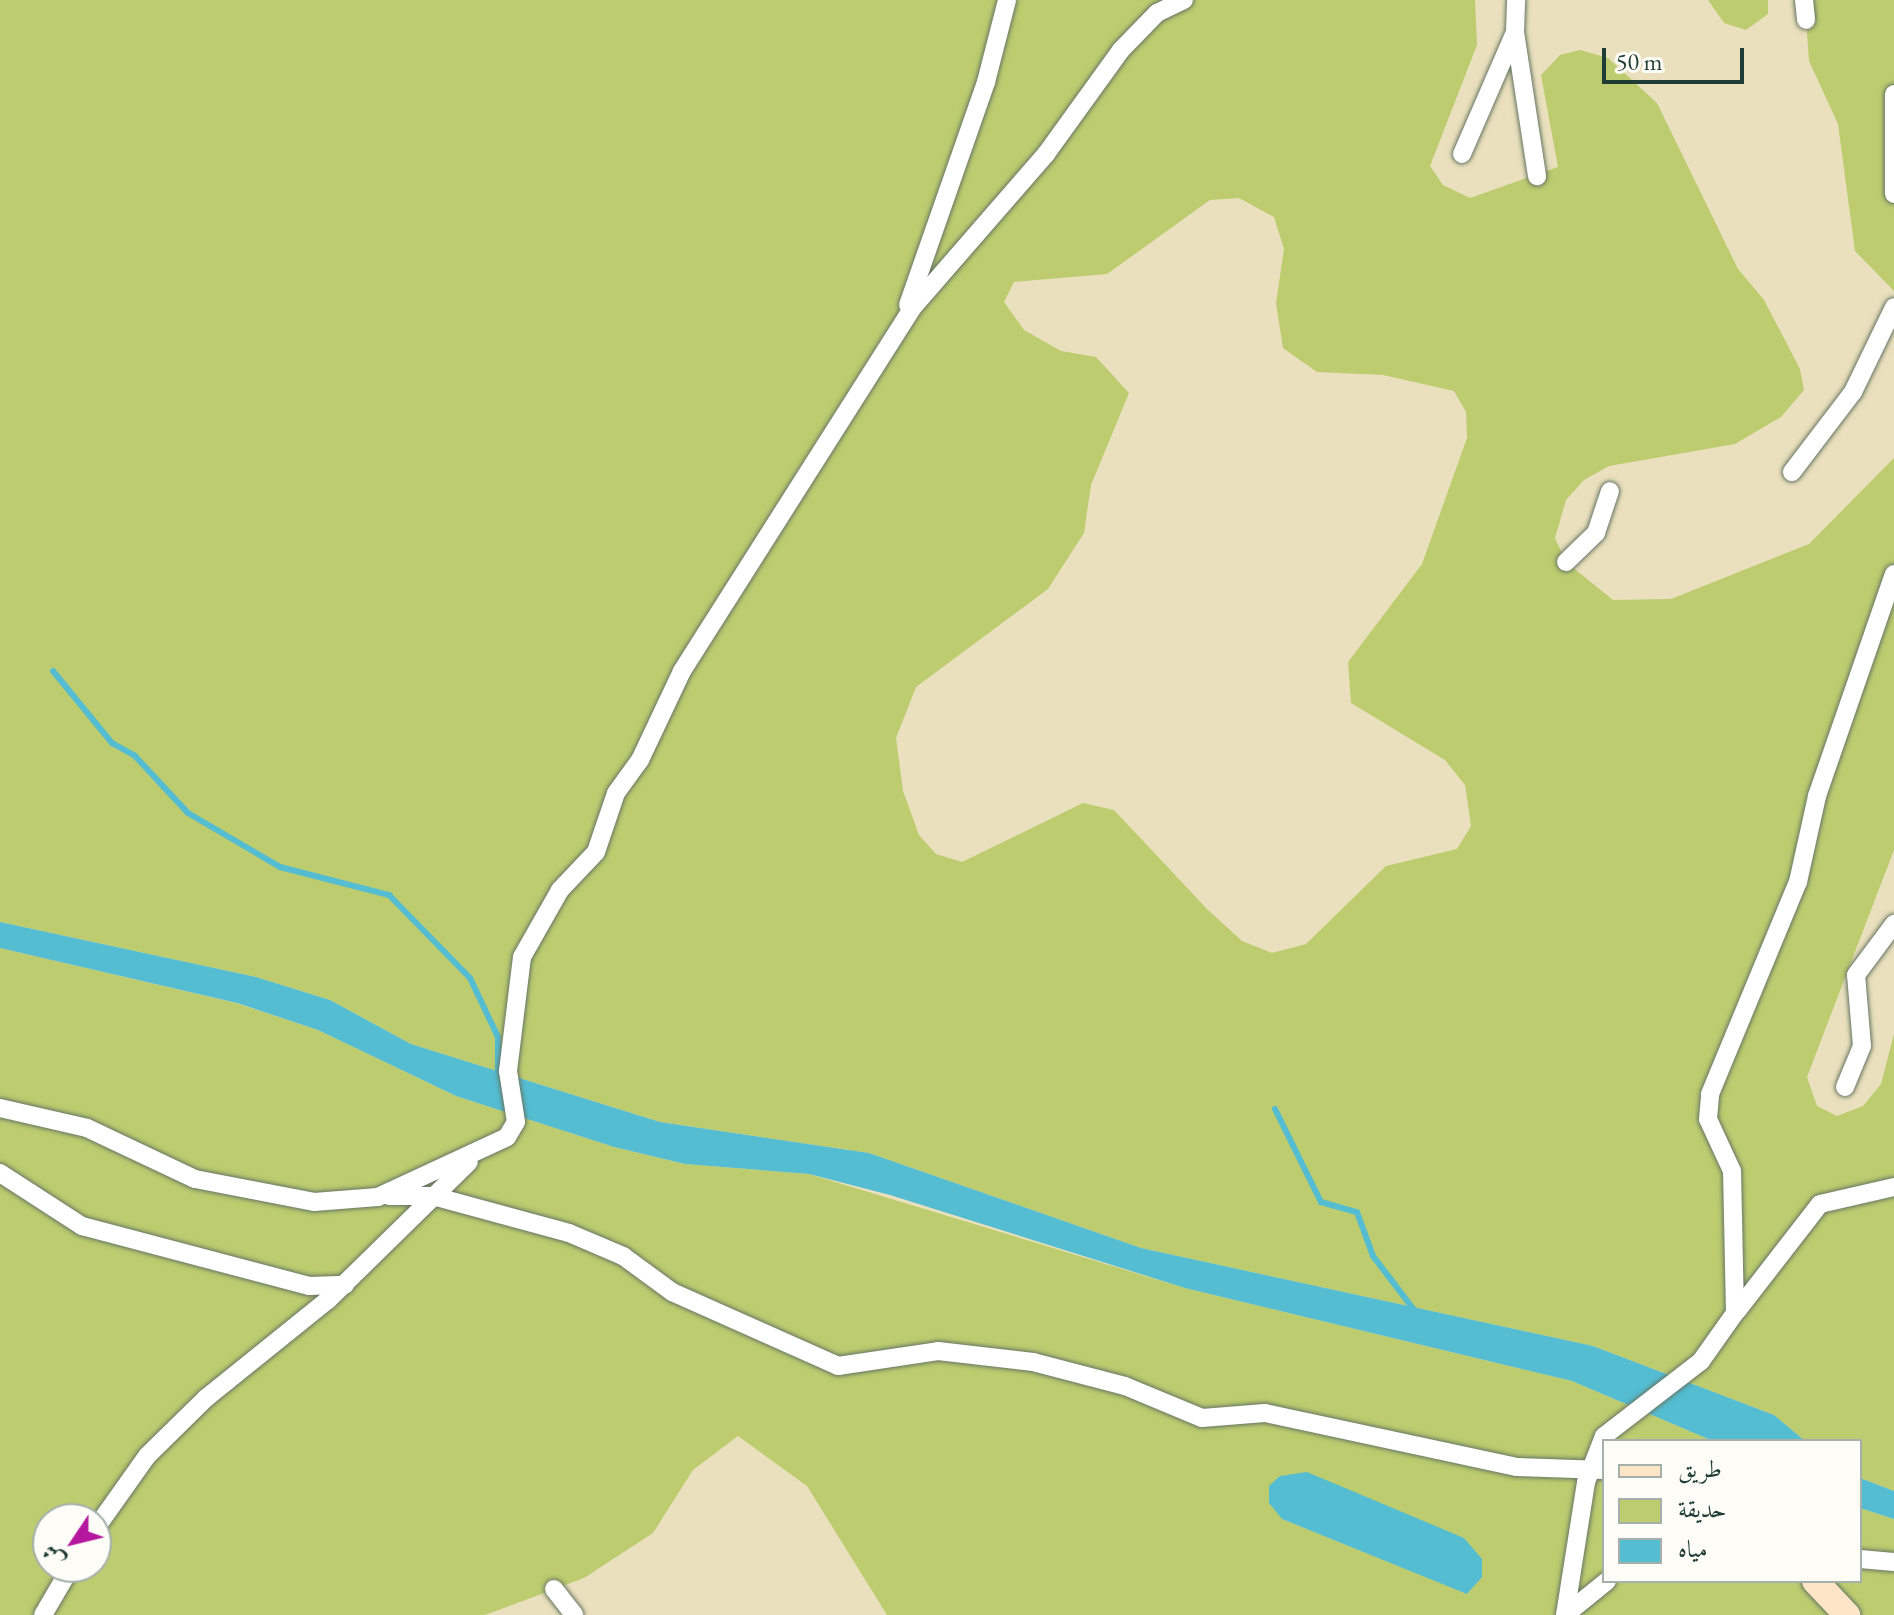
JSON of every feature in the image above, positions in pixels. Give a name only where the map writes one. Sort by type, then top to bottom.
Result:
[{"type":"main road","points":[[1817,1583],[1847,1615]]},
{"type":"street","points":[[899,326],[986,82],[1007,0]]},
{"type":"street","points":[[378,1197],[477,1155],[507,1137],[516,1122],[508,1071],[513,993],[539,923],[596,852],[607,811],[682,671],[899,326],[1046,154],[1121,50],[1157,13],[1184,0]]},
{"type":"street","points":[[1516,0],[1515,32],[1537,176]]},
{"type":"street","points":[[1804,0],[1806,20]]},
{"type":"street","points":[[1462,154],[1515,32]]},
{"type":"street","points":[[1894,94],[1894,194]]},
{"type":"street","points":[[1792,472],[1853,392],[1894,307]]},
{"type":"street","points":[[1566,562],[1596,533],[1610,491]]},
{"type":"street","points":[[1735,1313],[1732,1171],[1708,1119],[1710,1094],[1798,882],[1817,796],[1889,600],[1894,574]]},
{"type":"street","points":[[1845,1087],[1862,1046],[1856,975],[1894,924]]},
{"type":"street","points":[[0,1108],[87,1128],[195,1179],[314,1202],[433,1196],[596,1244],[672,1292],[838,1366],[938,1351],[1033,1362],[1125,1386],[1202,1418],[1265,1413],[1517,1467],[1597,1470],[1565,1615],[1605,1583]]},
{"type":"street","points":[[112,1505],[147,1456],[206,1398],[345,1285],[477,1155]]},
{"type":"street","points":[[0,1173],[82,1226],[309,1286],[345,1285]]},
{"type":"street","points":[[1608,1439],[1614,1422],[1701,1361],[1820,1204],[1894,1187]]},
{"type":"street","points":[[1862,1559],[1894,1562]]},
{"type":"street","points":[[43,1615],[62,1583]]},
{"type":"street","points":[[554,1589],[574,1615]]},
{"type":"green space","points":[[0,0],[1475,0],[1477,45],[1430,166],[1443,185],[1470,198],[1558,167],[1541,75],[1560,55],[1580,50],[1608,58],[1657,103],[1738,269],[1764,300],[1800,369],[1804,390],[1781,417],[1735,444],[1609,466],[1584,480],[1566,500],[1555,538],[1566,562],[1613,600],[1671,599],[1809,544],[1894,458],[1894,850],[1807,1077],[1817,1106],[1837,1116],[1863,1106],[1881,1084],[1894,1034],[1894,1491],[1862,1479],[1862,1439],[1803,1439],[1774,1415],[1593,1346],[1141,1248],[869,1153],[660,1122],[411,1044],[330,1000],[256,977],[0,922]],"holes":[[[1239,198],[1274,217],[1284,249],[1276,303],[1283,348],[1317,372],[1383,375],[1454,391],[1466,412],[1467,438],[1422,564],[1348,662],[1351,703],[1445,760],[1465,785],[1471,826],[1457,849],[1386,866],[1306,944],[1272,953],[1242,941],[1207,909],[1114,810],[1083,803],[962,862],[936,854],[919,835],[903,791],[896,738],[916,687],[1048,589],[1084,533],[1091,485],[1129,393],[1096,357],[1061,351],[1024,330],[1004,302],[1014,282],[1107,274],[1210,200]]]},
{"type":"green space","points":[[1708,0],[1768,0],[1768,14],[1746,30],[1724,23]]},
{"type":"green space","points":[[1815,0],[1894,0],[1894,291],[1855,251],[1838,124],[1809,61],[1806,20]]},
{"type":"green space","points":[[0,948],[236,1003],[318,1030],[456,1096],[614,1147],[685,1164],[809,1174],[1185,1288],[1572,1381],[1708,1439],[1602,1439],[1602,1583],[1862,1583],[1862,1509],[1894,1519],[1894,1615],[887,1615],[807,1486],[738,1436],[693,1470],[653,1533],[584,1578],[485,1615],[0,1615]],"holes":[[[1280,1476],[1468,1594],[1282,1519]]]},
{"type":"water","points":[[0,922],[256,977],[330,1000],[411,1044],[660,1122],[869,1153],[1141,1248],[1593,1346],[1774,1415],[1803,1439],[1708,1439],[1572,1381],[1185,1288],[890,1195],[809,1174],[685,1164],[614,1147],[456,1096],[318,1030],[237,1003],[0,948]]},
{"type":"water","points":[[1307,1472],[1464,1538],[1482,1559],[1482,1577],[1467,1594],[1282,1519],[1269,1503],[1269,1486],[1280,1476]]},
{"type":"water","points":[[1862,1479],[1894,1491],[1894,1519],[1862,1509]]},
{"type":"waterway","points":[[53,671],[112,743],[135,756],[188,813],[280,867],[389,895],[470,978],[498,1037],[498,1074]]},
{"type":"waterway","points":[[1275,1109],[1321,1202],[1357,1212],[1373,1256],[1418,1315]]}]
